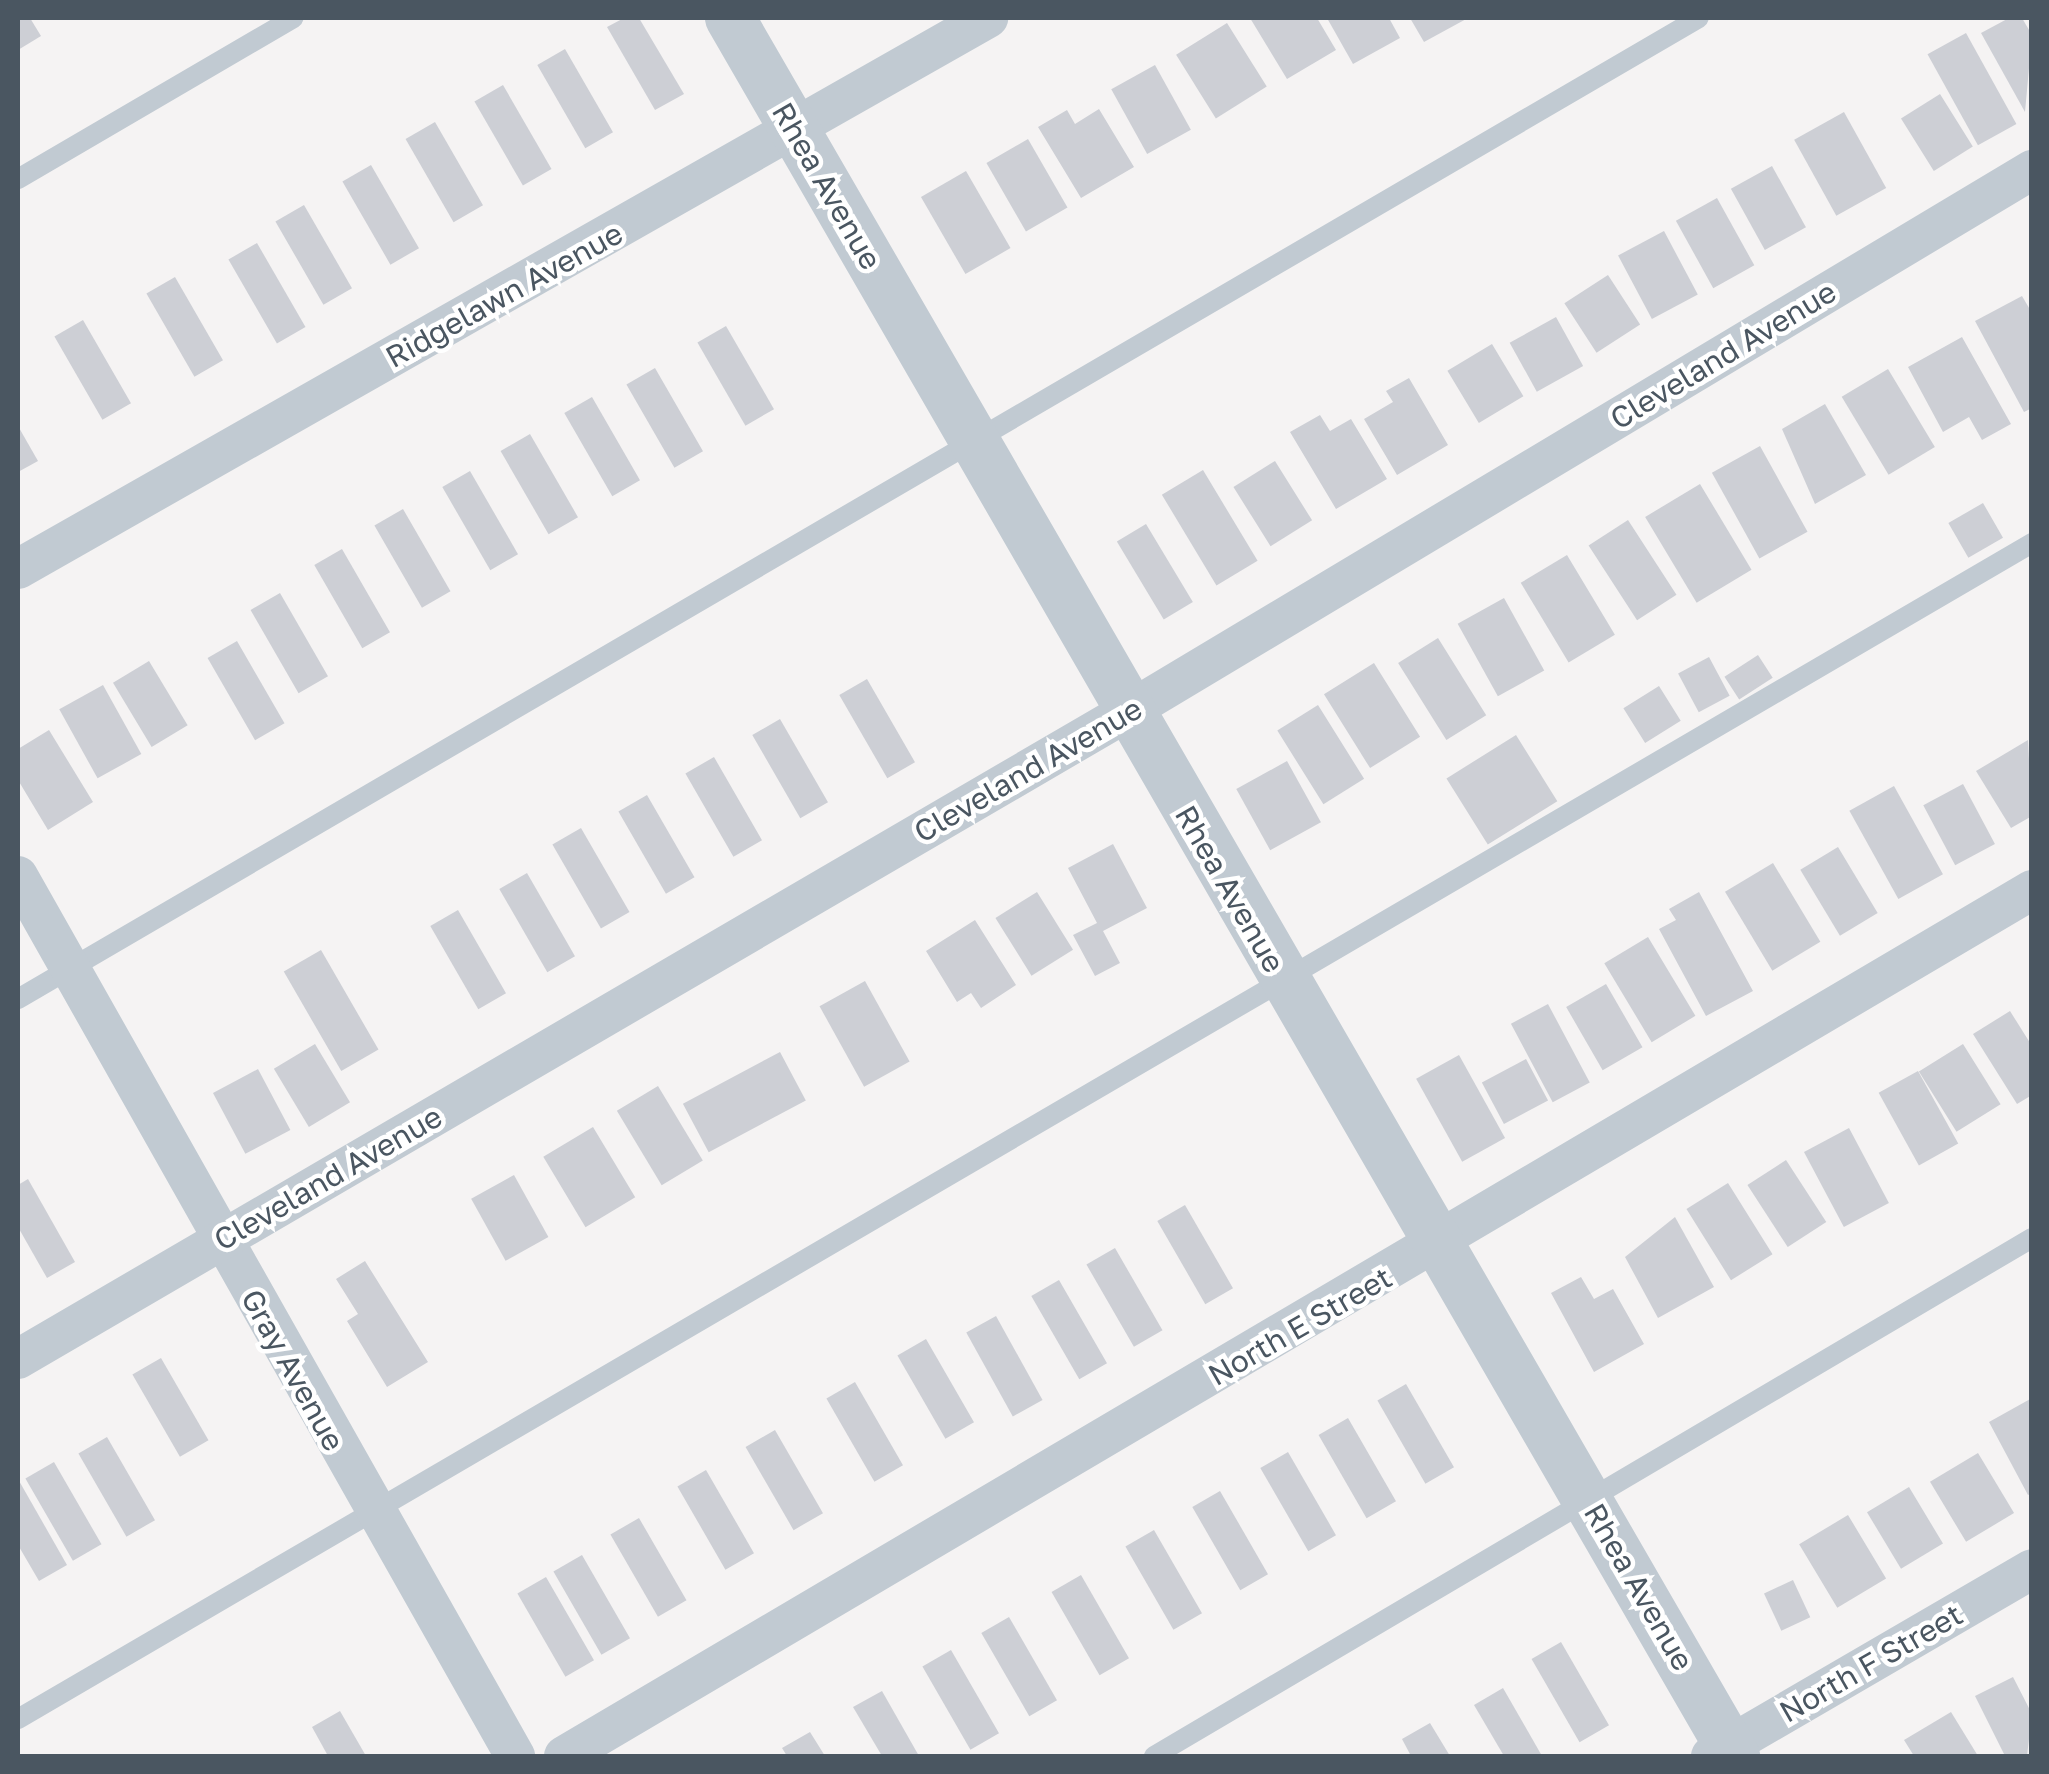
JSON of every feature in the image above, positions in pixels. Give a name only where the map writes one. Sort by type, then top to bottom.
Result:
[{"type":"street","name":"Rhea Avenue","points":[[730,18],[1435,1247],[1590,1500],[1725,1753]]},
{"type":"street","name":"Ridgelawn Avenue","points":[[18,569],[796,131],[988,18]]},
{"type":"street","name":"Cleveland Avenue","points":[[18,1359],[1128,712],[2032,170]]},
{"type":"street","name":"Gray Avenue","points":[[18,876],[375,1517],[515,1756]]},
{"type":"street","name":"North E Street","points":[[564,1756],[1435,1247],[2032,890]]},
{"type":"street","name":"North F Street","points":[[1725,1753],[2032,1569]]},
{"type":"lane","points":[[18,179],[293,18]]},
{"type":"lane","points":[[18,998],[974,445],[1699,18]]},
{"type":"lane","points":[[18,1720],[375,1517],[1282,978],[2032,543]]},
{"type":"lane","points":[[1154,1756],[2032,1238]]},
{"type":"building","points":[[18,18],[30,18],[41,36],[18,50]]},
{"type":"building","points":[[624,18],[639,18],[684,94],[655,110],[607,27]]},
{"type":"building","points":[[1250,18],[1317,18],[1336,50],[1287,79]]},
{"type":"building","points":[[1327,18],[1389,18],[1400,38],[1353,64]]},
{"type":"building","points":[[1410,18],[1468,18],[1424,42]]},
{"type":"building","points":[[2009,18],[2022,18],[2032,35],[2025,112],[1981,33]]},
{"type":"building","points":[[1227,23],[1267,87],[1216,118],[1176,55]]},
{"type":"building","points":[[1966,33],[2016,124],[1978,145],[1928,54]]},
{"type":"building","points":[[565,49],[613,132],[585,148],[537,65]]},
{"type":"building","points":[[1155,65],[1191,130],[1147,154],[1111,89]]},
{"type":"building","points":[[503,85],[552,169],[523,186],[474,102]]},
{"type":"building","points":[[1940,94],[1973,147],[1934,171],[1901,118]]},
{"type":"building","points":[[1099,109],[1134,167],[1081,198],[1038,127],[1067,110],[1075,124]]},
{"type":"building","points":[[1844,112],[1886,188],[1836,216],[1794,140]]},
{"type":"building","points":[[435,122],[483,205],[454,222],[406,139]]},
{"type":"building","points":[[1028,139],[1068,207],[1026,231],[986,163]]},
{"type":"building","points":[[371,165],[419,248],[390,265],[342,182]]},
{"type":"building","points":[[1772,166],[1806,227],[1765,250],[1731,189]]},
{"type":"building","points":[[966,171],[1010,248],[965,274],[921,197]]},
{"type":"building","points":[[1717,198],[1754,265],[1713,288],[1676,221]]},
{"type":"building","points":[[304,205],[352,288],[323,305],[275,222]]},
{"type":"building","points":[[1664,231],[1698,295],[1652,319],[1618,255]]},
{"type":"building","points":[[257,243],[306,327],[277,344],[228,260]]},
{"type":"building","points":[[1608,275],[1640,324],[1597,353],[1564,303]]},
{"type":"building","points":[[175,277],[223,360],[194,377],[146,294]]},
{"type":"building","points":[[2022,296],[2032,313],[2032,408],[2024,412],[1975,321]]},
{"type":"building","points":[[1556,317],[1583,366],[1537,392],[1510,343]]},
{"type":"building","points":[[83,320],[131,403],[102,420],[54,336]]},
{"type":"building","points":[[726,326],[774,409],[745,426],[697,342]]},
{"type":"building","points":[[1962,337],[2011,424],[1982,440],[1969,417],[1943,432],[1908,367]]},
{"type":"building","points":[[1492,344],[1523,396],[1479,423],[1447,371]]},
{"type":"building","points":[[655,368],[703,451],[674,468],[626,384]]},
{"type":"building","points":[[1888,369],[1935,447],[1889,475],[1842,397]]},
{"type":"building","points":[[1409,378],[1448,445],[1397,475],[1364,419],[1393,402],[1386,391]]},
{"type":"building","points":[[592,397],[640,480],[612,496],[564,413]]},
{"type":"building","points":[[1825,404],[1866,475],[1815,504],[1782,429]]},
{"type":"building","points":[[1320,415],[1330,431],[1351,419],[1387,479],[1336,509],[1290,432]]},
{"type":"building","points":[[18,426],[38,461],[18,472]]},
{"type":"building","points":[[530,434],[578,517],[549,534],[501,451]]},
{"type":"building","points":[[1760,446],[1808,532],[1759,558],[1712,473]]},
{"type":"building","points":[[1275,461],[1312,520],[1271,546],[1233,487]]},
{"type":"building","points":[[1203,470],[1258,561],[1216,586],[1162,495]]},
{"type":"building","points":[[470,471],[518,554],[490,570],[442,487]]},
{"type":"building","points":[[1700,484],[1752,570],[1697,603],[1645,517]]},
{"type":"building","points":[[1983,503],[2003,538],[1968,558],[1948,523]]},
{"type":"building","points":[[403,509],[450,591],[422,608],[374,526]]},
{"type":"building","points":[[1628,520],[1676,595],[1637,620],[1589,546]]},
{"type":"building","points":[[1146,524],[1193,602],[1164,620],[1117,542]]},
{"type":"building","points":[[342,549],[390,632],[362,648],[314,565]]},
{"type":"building","points":[[1567,555],[1615,635],[1569,663],[1521,583]]},
{"type":"building","points":[[280,593],[328,676],[299,693],[251,610]]},
{"type":"building","points":[[1504,598],[1544,671],[1498,696],[1458,624]]},
{"type":"building","points":[[1438,638],[1486,715],[1446,740],[1398,663]]},
{"type":"building","points":[[237,641],[284,723],[255,740],[208,658]]},
{"type":"building","points":[[1758,655],[1773,678],[1739,699],[1724,677]]},
{"type":"building","points":[[1709,657],[1730,696],[1699,712],[1678,673]]},
{"type":"building","points":[[149,661],[188,725],[152,747],[113,683]]},
{"type":"building","points":[[1374,663],[1420,737],[1370,768],[1324,694]]},
{"type":"building","points":[[867,679],[915,762],[887,778],[839,695]]},
{"type":"building","points":[[103,685],[141,754],[98,778],[59,709]]},
{"type":"building","points":[[1659,686],[1681,721],[1645,743],[1623,708]]},
{"type":"building","points":[[1318,705],[1364,779],[1323,804],[1277,730]]},
{"type":"building","points":[[780,719],[828,802],[800,818],[752,735]]},
{"type":"building","points":[[49,730],[93,802],[48,830],[18,780],[18,749]]},
{"type":"building","points":[[1516,735],[1557,801],[1488,845],[1446,778]]},
{"type":"building","points":[[2028,740],[2032,816],[2011,828],[1976,771]]},
{"type":"building","points":[[714,757],[762,840],[733,857],[685,774]]},
{"type":"building","points":[[1287,761],[1321,822],[1270,850],[1236,789]]},
{"type":"building","points":[[1963,784],[1995,844],[1955,865],[1923,805]]},
{"type":"building","points":[[1894,786],[1943,874],[1898,899],[1849,811]]},
{"type":"building","points":[[647,795],[694,877],[666,894],[618,812]]},
{"type":"building","points":[[581,828],[630,912],[601,929],[552,844]]},
{"type":"building","points":[[1113,844],[1147,908],[1103,931],[1120,963],[1095,976],[1073,935],[1097,923],[1068,868]]},
{"type":"building","points":[[1838,847],[1878,913],[1840,936],[1800,870]]},
{"type":"building","points":[[1773,863],[1820,942],[1772,971],[1725,892]]},
{"type":"building","points":[[527,873],[575,956],[547,972],[499,889]]},
{"type":"building","points":[[1037,892],[1073,950],[1031,976],[995,918]]},
{"type":"building","points":[[1699,892],[1753,991],[1706,1016],[1659,929],[1676,920],[1669,909]]},
{"type":"building","points":[[458,910],[506,993],[478,1009],[430,926]]},
{"type":"building","points":[[975,920],[1016,985],[981,1008],[971,993],[957,1002],[926,951]]},
{"type":"building","points":[[1648,937],[1695,1016],[1652,1042],[1604,963]]},
{"type":"building","points":[[321,950],[378,1050],[341,1071],[284,972]]},
{"type":"building","points":[[865,981],[910,1061],[864,1087],[820,1006]]},
{"type":"building","points":[[1606,984],[1642,1047],[1603,1070],[1566,1007]]},
{"type":"building","points":[[1548,1004],[1590,1083],[1553,1102],[1511,1024]]},
{"type":"building","points":[[2010,1011],[2032,1046],[2032,1095],[2017,1104],[1973,1034]]},
{"type":"building","points":[[315,1044],[350,1102],[309,1127],[274,1069]]},
{"type":"building","points":[[1963,1044],[2001,1104],[1957,1132],[1919,1072]]},
{"type":"building","points":[[780,1052],[806,1101],[709,1152],[683,1104]]},
{"type":"building","points":[[1459,1055],[1505,1138],[1462,1162],[1416,1079]]},
{"type":"building","points":[[1526,1059],[1548,1100],[1504,1124],[1482,1082]]},
{"type":"building","points":[[258,1069],[290,1130],[245,1154],[213,1093]]},
{"type":"building","points":[[1918,1071],[1958,1144],[1919,1165],[1879,1093]]},
{"type":"building","points":[[658,1086],[703,1161],[662,1185],[617,1111]]},
{"type":"building","points":[[593,1127],[635,1197],[586,1227],[543,1157]]},
{"type":"building","points":[[1849,1128],[1889,1203],[1844,1227],[1804,1152]]},
{"type":"building","points":[[1786,1160],[1826,1222],[1788,1247],[1747,1185]]},
{"type":"building","points":[[514,1175],[548,1237],[506,1261],[471,1199]]},
{"type":"building","points":[[28,1179],[75,1262],[47,1278],[18,1227],[18,1185]]},
{"type":"building","points":[[1728,1183],[1773,1254],[1731,1280],[1686,1209]]},
{"type":"building","points":[[1185,1205],[1233,1288],[1205,1304],[1157,1221]]},
{"type":"building","points":[[1675,1217],[1714,1287],[1658,1318],[1625,1257]]},
{"type":"building","points":[[1115,1248],[1162,1330],[1134,1347],[1086,1264]]},
{"type":"building","points":[[365,1261],[428,1362],[387,1387],[347,1321],[358,1314],[336,1279]]},
{"type":"building","points":[[1581,1277],[1594,1299],[1613,1289],[1644,1344],[1594,1372],[1551,1293]]},
{"type":"building","points":[[1059,1280],[1107,1363],[1079,1379],[1031,1296]]},
{"type":"building","points":[[996,1316],[1043,1400],[1013,1416],[966,1332]]},
{"type":"building","points":[[926,1339],[974,1422],[945,1439],[897,1356]]},
{"type":"building","points":[[161,1358],[208,1440],[180,1457],[132,1374]]},
{"type":"building","points":[[855,1382],[903,1465],[874,1482],[826,1398]]},
{"type":"building","points":[[1406,1384],[1454,1467],[1425,1484],[1377,1400]]},
{"type":"building","points":[[2032,1398],[2032,1493],[2028,1495],[1989,1422]]},
{"type":"building","points":[[1348,1418],[1396,1501],[1367,1518],[1319,1435]]},
{"type":"building","points":[[775,1430],[823,1513],[794,1530],[746,1447]]},
{"type":"building","points":[[107,1437],[155,1520],[126,1537],[78,1454]]},
{"type":"building","points":[[1288,1452],[1336,1535],[1308,1551],[1260,1468]]},
{"type":"building","points":[[1978,1453],[2014,1513],[1966,1542],[1930,1482]]},
{"type":"building","points":[[54,1462],[102,1544],[73,1561],[25,1478]]},
{"type":"building","points":[[706,1470],[754,1553],[725,1570],[677,1486]]},
{"type":"building","points":[[18,1479],[67,1565],[39,1581],[18,1545]]},
{"type":"building","points":[[1909,1487],[1943,1544],[1901,1569],[1867,1512]]},
{"type":"building","points":[[1220,1491],[1268,1574],[1240,1590],[1192,1507]]},
{"type":"building","points":[[1848,1515],[1886,1578],[1837,1608],[1799,1544]]},
{"type":"building","points":[[639,1518],[686,1600],[658,1617],[610,1534]]},
{"type":"building","points":[[1154,1530],[1202,1613],[1173,1630],[1125,1546]]},
{"type":"building","points":[[582,1555],[630,1638],[601,1655],[553,1572]]},
{"type":"building","points":[[1081,1575],[1129,1658],[1100,1675],[1052,1592]]},
{"type":"building","points":[[546,1577],[594,1660],[565,1677],[517,1594]]},
{"type":"building","points":[[1793,1580],[1810,1617],[1781,1631],[1764,1594]]},
{"type":"building","points":[[1009,1617],[1057,1700],[1029,1716],[981,1633]]},
{"type":"building","points":[[1561,1642],[1609,1725],[1580,1742],[1532,1659]]},
{"type":"building","points":[[951,1650],[999,1733],[970,1750],[922,1666]]},
{"type":"building","points":[[2013,1677],[2032,1714],[2027,1756],[2005,1756],[1975,1696]]},
{"type":"building","points":[[1503,1688],[1542,1756],[1504,1756],[1474,1705]]},
{"type":"building","points":[[882,1691],[919,1756],[882,1756],[853,1707]]},
{"type":"building","points":[[340,1711],[366,1756],[328,1756],[312,1727]]},
{"type":"building","points":[[1951,1712],[1978,1756],[1914,1756],[1904,1740]]},
{"type":"building","points":[[1430,1723],[1450,1756],[1411,1756],[1402,1739]]},
{"type":"building","points":[[810,1732],[825,1756],[787,1756],[782,1748]]}]
